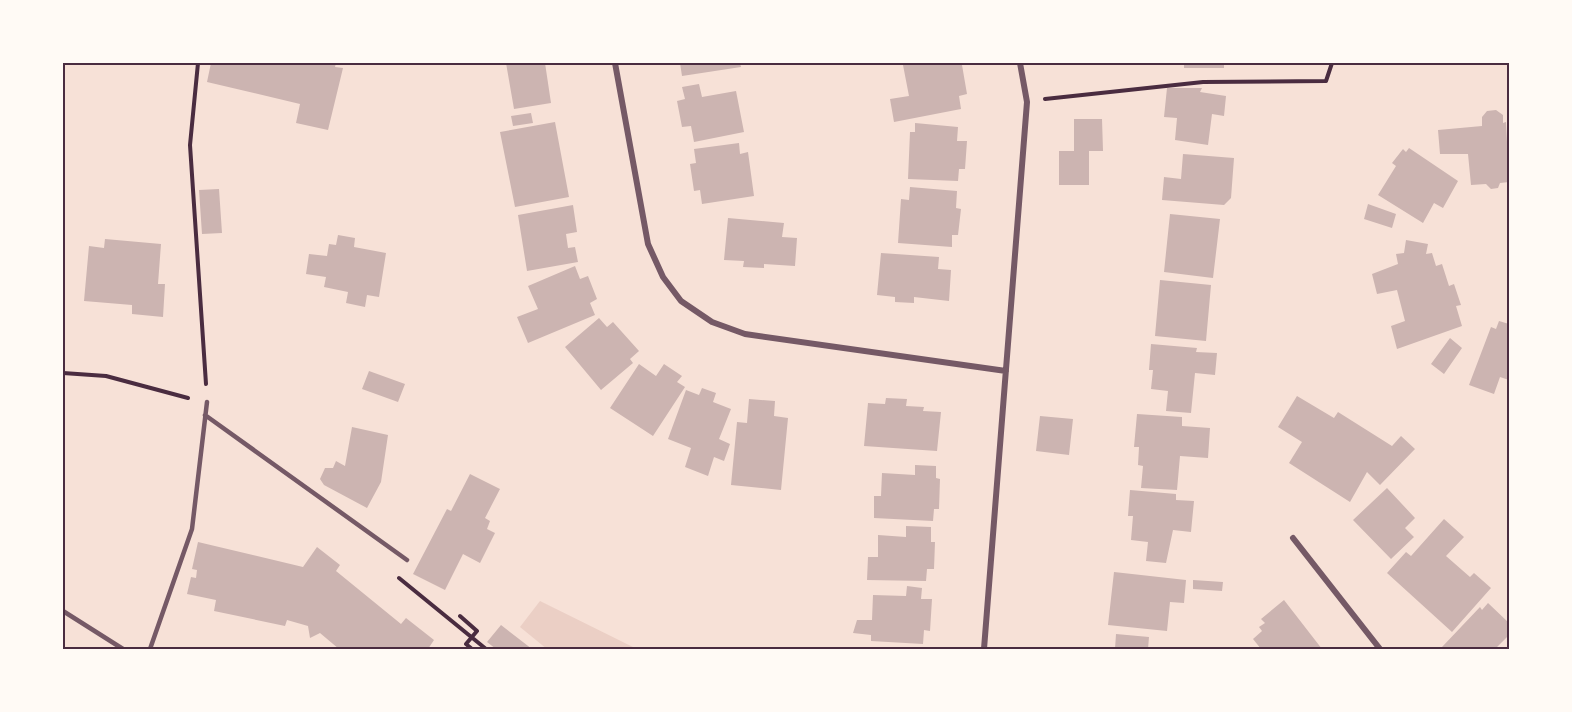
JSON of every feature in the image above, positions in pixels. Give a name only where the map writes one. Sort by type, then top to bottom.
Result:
[{"type":"street","points":[[615,63],[648,244],[663,277],[681,301],[712,322],[745,334],[1006,371]]},
{"type":"street","points":[[984,649],[1027,102],[1020,63]]},
{"type":"street","points":[[1293,538],[1380,649]]},
{"type":"lane","points":[[150,649],[192,529],[207,402]]},
{"type":"lane","points":[[206,415],[407,560]]},
{"type":"lane","points":[[63,611],[123,649]]},
{"type":"path","points":[[63,373],[106,376],[207,402],[190,145],[198,63]]},
{"type":"path","points":[[1027,102],[1203,82],[1326,81],[1332,63]]},
{"type":"path","points":[[460,616],[477,631],[466,644],[472,649]]},
{"type":"shaded area","points":[[540,601],[637,649],[547,649],[520,627]]},
{"type":"building","points":[[211,63],[336,63],[335,67],[343,68],[328,130],[296,123],[300,104],[207,82]]},
{"type":"building","points":[[506,63],[545,63],[551,103],[514,109]]},
{"type":"building","points":[[680,63],[740,63],[741,67],[682,76]]},
{"type":"building","points":[[913,63],[962,65],[967,94],[959,96],[961,109],[894,122],[890,99],[909,96],[903,65]]},
{"type":"building","points":[[1184,63],[1224,63],[1224,68],[1184,68]]},
{"type":"building","points":[[699,84],[702,97],[736,91],[744,132],[694,142],[691,126],[682,127],[677,101],[685,99],[682,87]]},
{"type":"building","points":[[1167,88],[1202,88],[1200,92],[1226,96],[1224,116],[1212,114],[1208,145],[1175,140],[1177,118],[1164,117]]},
{"type":"building","points":[[1496,110],[1503,115],[1503,123],[1506,122],[1509,182],[1500,183],[1498,188],[1491,189],[1486,184],[1471,185],[1468,154],[1440,154],[1438,130],[1482,126],[1482,117],[1487,111]]},
{"type":"building","points":[[531,113],[533,123],[513,126],[511,116]]},
{"type":"building","points":[[1074,119],[1102,119],[1103,151],[1089,151],[1089,185],[1059,185],[1059,151],[1074,151]]},
{"type":"building","points":[[555,122],[569,197],[515,207],[500,132]]},
{"type":"building","points":[[915,123],[958,127],[957,141],[967,141],[965,169],[959,169],[958,181],[908,179],[910,132],[915,132]]},
{"type":"building","points":[[739,143],[740,154],[748,152],[754,196],[702,204],[700,190],[694,191],[690,164],[696,163],[694,149]]},
{"type":"building","points":[[1409,148],[1458,181],[1443,208],[1434,203],[1423,223],[1378,195],[1396,166],[1392,163],[1403,149],[1406,152]]},
{"type":"building","points":[[1183,154],[1234,158],[1231,198],[1224,205],[1162,200],[1164,177],[1181,179]]},
{"type":"building","points":[[910,187],[957,191],[956,208],[961,209],[958,235],[952,235],[952,247],[898,243],[901,199],[909,200]]},
{"type":"building","points":[[219,189],[222,233],[202,234],[199,190]]},
{"type":"building","points":[[1368,204],[1396,214],[1392,228],[1364,219]]},
{"type":"building","points":[[573,205],[577,232],[566,234],[568,248],[575,247],[578,262],[527,271],[518,215]]},
{"type":"building","points":[[1170,214],[1220,219],[1213,278],[1164,272]]},
{"type":"building","points":[[728,218],[784,223],[782,237],[797,238],[795,266],[764,264],[764,268],[743,267],[744,261],[724,260]]},
{"type":"building","points":[[338,235],[355,238],[354,247],[386,253],[379,297],[367,295],[365,307],[346,303],[348,292],[324,287],[326,277],[306,274],[309,254],[327,256],[329,244],[336,245]]},
{"type":"building","points":[[105,239],[161,244],[158,284],[165,284],[163,317],[132,314],[132,305],[84,301],[89,246],[104,248]]},
{"type":"building","points":[[1406,240],[1428,244],[1426,254],[1432,253],[1436,266],[1442,264],[1449,286],[1454,284],[1461,305],[1456,306],[1462,326],[1397,349],[1391,326],[1405,321],[1397,290],[1377,294],[1372,274],[1398,264],[1396,254],[1404,253]]},
{"type":"building","points":[[881,253],[939,257],[938,269],[951,270],[949,301],[914,297],[914,303],[895,302],[895,297],[877,295]]},
{"type":"building","points":[[575,266],[580,279],[588,276],[597,299],[590,303],[595,315],[528,343],[517,317],[538,309],[528,286]]},
{"type":"building","points":[[1160,280],[1211,285],[1206,341],[1155,336]]},
{"type":"building","points":[[599,318],[607,327],[613,322],[639,351],[630,359],[633,363],[601,390],[565,347]]},
{"type":"building","points":[[1499,321],[1509,324],[1509,380],[1500,377],[1494,394],[1469,385],[1491,327],[1496,329]]},
{"type":"building","points":[[1450,338],[1462,348],[1444,374],[1431,364]]},
{"type":"building","points":[[1151,344],[1197,348],[1196,352],[1217,353],[1215,375],[1195,373],[1191,413],[1166,411],[1168,391],[1151,389],[1153,370],[1149,370]]},
{"type":"building","points":[[639,364],[656,376],[664,364],[682,376],[677,382],[685,387],[653,436],[610,408]]},
{"type":"building","points":[[369,371],[405,384],[398,402],[362,389]]},
{"type":"building","points":[[702,388],[716,393],[713,402],[731,409],[719,439],[730,444],[724,461],[714,457],[708,476],[685,467],[691,448],[668,439],[686,390],[699,395]]},
{"type":"building","points":[[1297,396],[1334,418],[1338,412],[1392,446],[1401,436],[1415,449],[1380,485],[1367,472],[1350,502],[1289,463],[1302,442],[1278,427]]},
{"type":"building","points":[[886,398],[907,399],[906,406],[924,407],[923,411],[941,412],[937,451],[864,446],[868,403],[885,404]]},
{"type":"building","points":[[749,399],[775,401],[774,416],[788,418],[781,490],[731,485],[737,422],[747,423]]},
{"type":"building","points":[[1137,414],[1182,417],[1182,426],[1210,428],[1208,458],[1180,456],[1177,490],[1141,488],[1143,466],[1138,465],[1139,447],[1134,447]]},
{"type":"building","points":[[1040,416],[1073,419],[1069,455],[1036,451]]},
{"type":"building","points":[[352,427],[388,435],[381,482],[367,508],[324,485],[320,479],[325,468],[333,468],[336,461],[345,466]]},
{"type":"building","points":[[915,465],[936,466],[936,478],[940,479],[939,509],[934,509],[933,521],[874,518],[874,496],[881,496],[882,473],[915,475]]},
{"type":"building","points":[[470,474],[500,489],[485,518],[490,521],[487,529],[495,533],[480,563],[463,554],[445,590],[413,574],[447,509],[451,511]]},
{"type":"building","points":[[1387,488],[1415,518],[1405,528],[1414,537],[1391,559],[1353,520]]},
{"type":"building","points":[[1130,490],[1176,494],[1176,500],[1194,501],[1191,532],[1173,530],[1166,563],[1146,561],[1148,542],[1131,540],[1133,516],[1128,516]]},
{"type":"building","points":[[1444,519],[1464,537],[1446,556],[1470,577],[1474,573],[1491,588],[1452,632],[1387,573],[1406,552],[1411,556]]},
{"type":"building","points":[[906,526],[931,527],[931,542],[935,542],[934,569],[927,569],[926,581],[867,580],[868,557],[878,557],[878,535],[906,537]]},
{"type":"building","points":[[198,542],[303,567],[317,547],[340,565],[336,571],[401,624],[406,618],[434,640],[428,649],[339,649],[320,633],[310,638],[308,626],[287,620],[285,626],[214,611],[216,600],[187,594],[191,577],[196,578],[197,570],[192,569]]},
{"type":"building","points":[[1114,572],[1186,580],[1184,603],[1170,602],[1167,631],[1108,625]]},
{"type":"building","points":[[1193,580],[1223,582],[1222,591],[1193,589]]},
{"type":"building","points":[[907,586],[922,588],[921,599],[932,599],[930,631],[924,630],[923,644],[871,641],[871,635],[853,633],[857,620],[872,620],[873,595],[906,596]]},
{"type":"building","points":[[1284,600],[1322,649],[1261,649],[1253,639],[1262,631],[1259,627],[1265,623],[1261,619]]},
{"type":"building","points":[[1488,603],[1509,623],[1509,635],[1495,649],[1442,647],[1480,607],[1482,610]]},
{"type":"building","points":[[501,625],[532,649],[496,649],[487,642]]},
{"type":"building","points":[[1116,634],[1149,637],[1148,649],[1115,649]]}]
